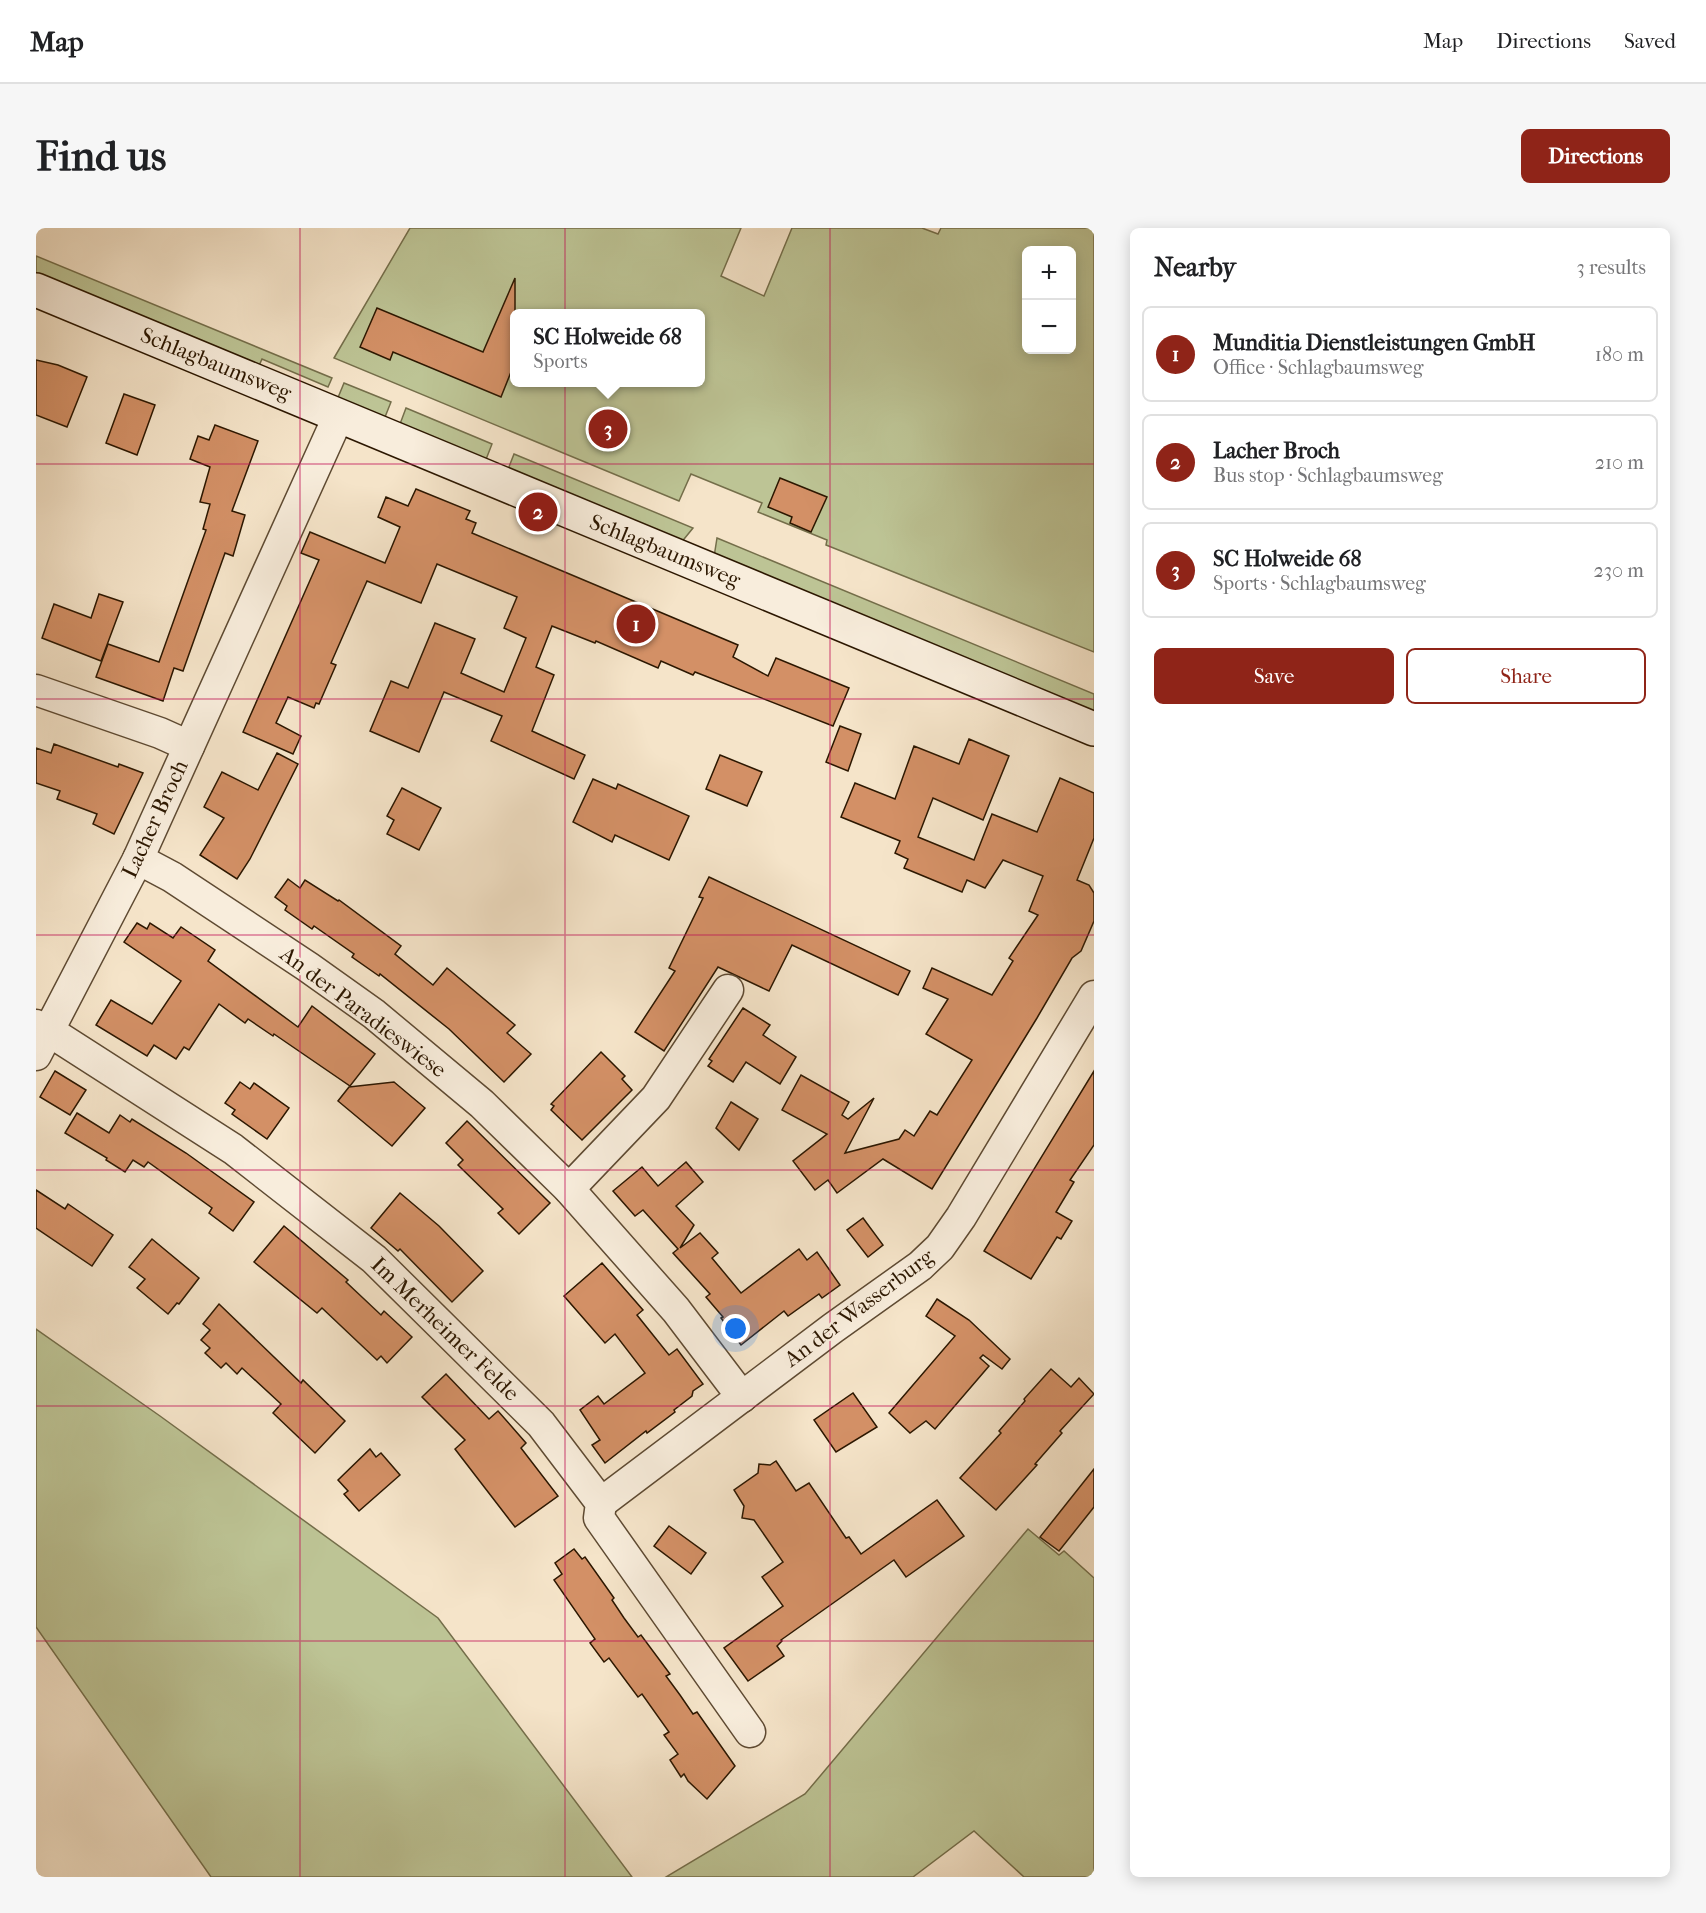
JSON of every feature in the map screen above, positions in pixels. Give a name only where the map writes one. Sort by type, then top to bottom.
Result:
[{"type":"main road","name":"Schlagbaumsweg","points":[[36,290],[1094,729]]},
{"type":"street","name":"Lacher Broch","points":[[40,1037],[138,859],[339,415]]},
{"type":"street","points":[[36,690],[160,733],[189,746]]},
{"type":"street","name":"An der Paradieswiese","points":[[138,859],[172,877],[308,967],[374,1014],[482,1104],[569,1189],[676,1310],[742,1397]]},
{"type":"street","points":[[569,1189],[656,1098],[728,990]]},
{"type":"street","name":"An der Wasserburg","points":[[601,1503],[920,1266],[940,1247],[961,1217],[1094,996]]},
{"type":"street","name":"Im Merheimer Felde","points":[[40,1037],[233,1149],[374,1259],[541,1424],[601,1503],[599,1518],[750,1732]]},
{"type":"green space","points":[[410,228],[741,228],[721,276],[764,296],[792,228],[922,228],[938,234],[941,228],[1094,228],[1094,652],[826,545],[827,540],[758,512],[762,503],[691,474],[679,501],[334,358]]},
{"type":"green space","points":[[36,256],[332,378],[328,387],[262,359],[258,368],[36,275]]},
{"type":"green space","points":[[344,383],[391,402],[385,417],[337,400]]},
{"type":"green space","points":[[406,408],[492,444],[485,462],[400,424]]},
{"type":"green space","points":[[514,454],[693,528],[680,544],[507,472]]},
{"type":"green space","points":[[717,538],[1094,694],[1094,715],[714,557]]},
{"type":"green space","points":[[36,1329],[438,1618],[632,1877],[211,1877],[36,1627]]},
{"type":"green space","points":[[1028,1529],[1059,1555],[1064,1551],[1094,1578],[1094,1877],[1024,1877],[974,1831],[913,1877],[666,1877],[805,1794]]},
{"type":"building","points":[[515,278],[515,309],[510,309],[510,374],[501,397],[393,352],[390,360],[360,347],[377,308],[483,352]]},
{"type":"building","points":[[36,360],[58,365],[87,377],[67,427],[36,415]]},
{"type":"building","points":[[124,394],[155,405],[137,455],[106,443]]},
{"type":"building","points":[[215,425],[258,441],[232,511],[245,515],[233,556],[225,553],[183,671],[174,668],[163,701],[96,677],[108,644],[159,662],[206,530],[203,529],[210,504],[200,502],[210,467],[190,459],[198,436],[209,440]]},
{"type":"building","points":[[780,478],[827,497],[811,532],[790,523],[792,517],[768,507]]},
{"type":"building","points":[[416,489],[470,511],[466,519],[476,523],[472,533],[738,645],[733,657],[768,676],[776,658],[849,688],[833,726],[695,672],[693,675],[661,661],[658,668],[596,641],[595,643],[552,626],[536,667],[554,675],[532,731],[585,755],[574,779],[491,741],[502,716],[444,692],[419,752],[370,731],[391,681],[408,688],[435,623],[475,639],[461,673],[504,692],[526,638],[504,628],[517,597],[437,564],[421,603],[367,581],[331,663],[336,665],[319,704],[316,703],[314,708],[288,697],[276,723],[301,736],[293,754],[243,732],[319,560],[301,553],[310,532],[385,563],[400,527],[378,517],[386,497],[408,506]]},
{"type":"building","points":[[99,594],[123,602],[101,661],[42,638],[54,604],[91,618]]},
{"type":"building","points":[[840,726],[861,734],[848,771],[826,762]]},
{"type":"building","points":[[969,739],[1009,756],[983,820],[933,798],[918,837],[974,860],[992,814],[1037,832],[1060,778],[1094,793],[1094,838],[1077,880],[1089,885],[1094,893],[1094,921],[1081,951],[1072,958],[932,1189],[883,1159],[837,1193],[828,1180],[815,1190],[793,1161],[827,1134],[782,1110],[801,1075],[849,1102],[842,1115],[848,1119],[874,1098],[845,1153],[899,1139],[905,1130],[914,1136],[930,1111],[937,1115],[972,1060],[926,1034],[948,999],[923,988],[932,968],[992,995],[1013,961],[1009,958],[1038,915],[1029,911],[1043,876],[1003,860],[985,888],[967,880],[962,892],[904,868],[908,859],[895,853],[900,841],[841,817],[855,783],[895,799],[914,746],[959,764]]},
{"type":"building","points":[[54,744],[118,767],[119,764],[143,773],[114,834],[93,824],[97,814],[57,799],[60,791],[36,783],[36,748],[51,753]]},
{"type":"building","points":[[277,753],[298,764],[250,859],[237,879],[200,855],[224,818],[204,807],[222,772],[258,790]]},
{"type":"building","points":[[720,755],[762,772],[747,806],[706,789]]},
{"type":"building","points":[[593,779],[616,789],[618,784],[689,816],[669,860],[615,835],[612,842],[573,822]]},
{"type":"building","points":[[402,788],[441,808],[419,850],[387,834],[394,820],[387,816]]},
{"type":"building","points":[[709,877],[910,971],[898,995],[792,945],[769,991],[718,967],[664,1051],[635,1032],[675,971],[669,968],[703,898],[699,897]]},
{"type":"building","points":[[288,879],[300,888],[305,880],[339,900],[401,946],[395,954],[433,985],[447,968],[515,1025],[507,1033],[531,1054],[504,1082],[449,1029],[380,974],[379,976],[352,957],[354,954],[314,926],[312,929],[285,910],[287,906],[275,897]]},
{"type":"building","points":[[137,923],[147,929],[150,923],[173,938],[181,927],[215,950],[208,961],[298,1027],[312,1006],[375,1054],[350,1086],[274,1034],[273,1036],[248,1019],[245,1023],[219,1004],[189,1050],[184,1047],[176,1059],[154,1045],[147,1056],[96,1025],[111,1000],[152,1024],[181,981],[124,942]]},
{"type":"building","points":[[743,1008],[770,1025],[763,1035],[796,1057],[780,1084],[746,1062],[733,1082],[708,1066],[712,1061],[709,1059]]},
{"type":"building","points":[[601,1052],[625,1076],[622,1079],[632,1090],[582,1140],[551,1110],[554,1106],[551,1104]]},
{"type":"building","points":[[55,1071],[86,1090],[70,1115],[40,1097]]},
{"type":"building","points":[[1094,1071],[1094,1145],[1070,1180],[1074,1182],[1056,1212],[1072,1221],[1061,1239],[1057,1237],[1031,1279],[984,1251]]},
{"type":"building","points":[[240,1082],[250,1089],[254,1083],[289,1108],[267,1139],[232,1114],[235,1110],[225,1103]]},
{"type":"building","points":[[394,1082],[425,1108],[392,1146],[338,1101],[349,1087]]},
{"type":"building","points":[[731,1102],[758,1119],[739,1150],[716,1128]]},
{"type":"building","points":[[77,1113],[109,1133],[120,1115],[130,1122],[132,1119],[186,1153],[254,1202],[233,1231],[209,1213],[212,1208],[148,1162],[144,1167],[133,1160],[125,1172],[106,1160],[107,1158],[65,1133]]},
{"type":"building","points":[[467,1121],[550,1203],[519,1234],[498,1213],[503,1209],[458,1165],[463,1160],[446,1143]]},
{"type":"building","points":[[686,1162],[703,1182],[676,1206],[694,1225],[680,1248],[700,1233],[718,1253],[712,1258],[741,1293],[799,1249],[807,1260],[817,1252],[840,1285],[822,1298],[819,1294],[788,1316],[784,1311],[741,1345],[721,1318],[723,1317],[706,1297],[710,1294],[673,1253],[678,1249],[643,1210],[635,1216],[613,1191],[642,1167],[658,1186]]},
{"type":"building","points":[[36,1190],[65,1209],[68,1204],[113,1235],[92,1266],[36,1228]]},
{"type":"building","points":[[400,1193],[439,1226],[483,1271],[452,1302],[400,1249],[398,1251],[371,1228]]},
{"type":"building","points":[[863,1218],[883,1245],[868,1257],[847,1230]]},
{"type":"building","points":[[284,1226],[348,1280],[346,1282],[381,1315],[384,1311],[412,1337],[387,1363],[381,1356],[377,1360],[322,1308],[317,1313],[254,1262]]},
{"type":"building","points":[[152,1239],[199,1278],[179,1304],[177,1303],[168,1314],[137,1288],[145,1279],[129,1267]]},
{"type":"building","points":[[602,1263],[643,1310],[637,1315],[669,1355],[677,1349],[703,1384],[674,1410],[675,1412],[605,1463],[592,1445],[600,1440],[580,1410],[598,1396],[604,1404],[645,1373],[615,1334],[605,1343],[564,1296]]},
{"type":"building","points":[[937,1299],[969,1320],[1010,1359],[1002,1369],[983,1355],[980,1358],[989,1366],[935,1429],[926,1421],[910,1433],[889,1413],[955,1336],[926,1316]]},
{"type":"building","points":[[219,1304],[301,1383],[303,1380],[345,1421],[315,1453],[273,1413],[281,1404],[242,1368],[237,1374],[226,1363],[221,1368],[205,1353],[210,1348],[201,1340],[210,1330],[203,1324]]},
{"type":"building","points":[[1051,1369],[1071,1387],[1079,1378],[1094,1394],[1060,1431],[1062,1433],[1035,1464],[1037,1465],[996,1510],[960,1478],[1001,1433],[999,1431],[1025,1401],[1024,1399]]},
{"type":"building","points":[[446,1374],[489,1419],[498,1411],[526,1443],[521,1448],[558,1496],[515,1527],[455,1449],[465,1440],[422,1397]]},
{"type":"building","points":[[853,1393],[877,1427],[836,1452],[814,1420]]},
{"type":"building","points":[[370,1449],[376,1457],[381,1453],[400,1475],[359,1511],[344,1494],[348,1491],[338,1480]]},
{"type":"building","points":[[776,1461],[796,1491],[809,1483],[846,1538],[849,1537],[861,1554],[937,1500],[964,1536],[906,1577],[894,1560],[781,1640],[777,1646],[784,1656],[748,1681],[724,1648],[783,1606],[762,1577],[783,1562],[754,1520],[742,1518],[744,1506],[734,1490],[758,1473],[759,1464],[770,1465]]},
{"type":"building","points":[[1094,1469],[1094,1507],[1059,1551],[1040,1537]]},
{"type":"building","points":[[669,1526],[706,1553],[691,1574],[654,1546]]},
{"type":"building","points":[[574,1549],[582,1559],[585,1557],[614,1598],[612,1600],[624,1618],[638,1637],[641,1635],[670,1674],[666,1676],[693,1714],[697,1712],[735,1766],[707,1799],[684,1774],[681,1777],[670,1760],[678,1754],[664,1735],[669,1732],[642,1694],[638,1697],[609,1658],[604,1662],[590,1643],[595,1639],[554,1580],[562,1574],[555,1563]]},
{"type":"place","name":"SC Holweide 68","points":[[608,429]]},
{"type":"place","name":"Lacher Broch","points":[[538,512]]},
{"type":"place","name":"Munditia Dienstleistungen GmbH","points":[[636,624]]}]
